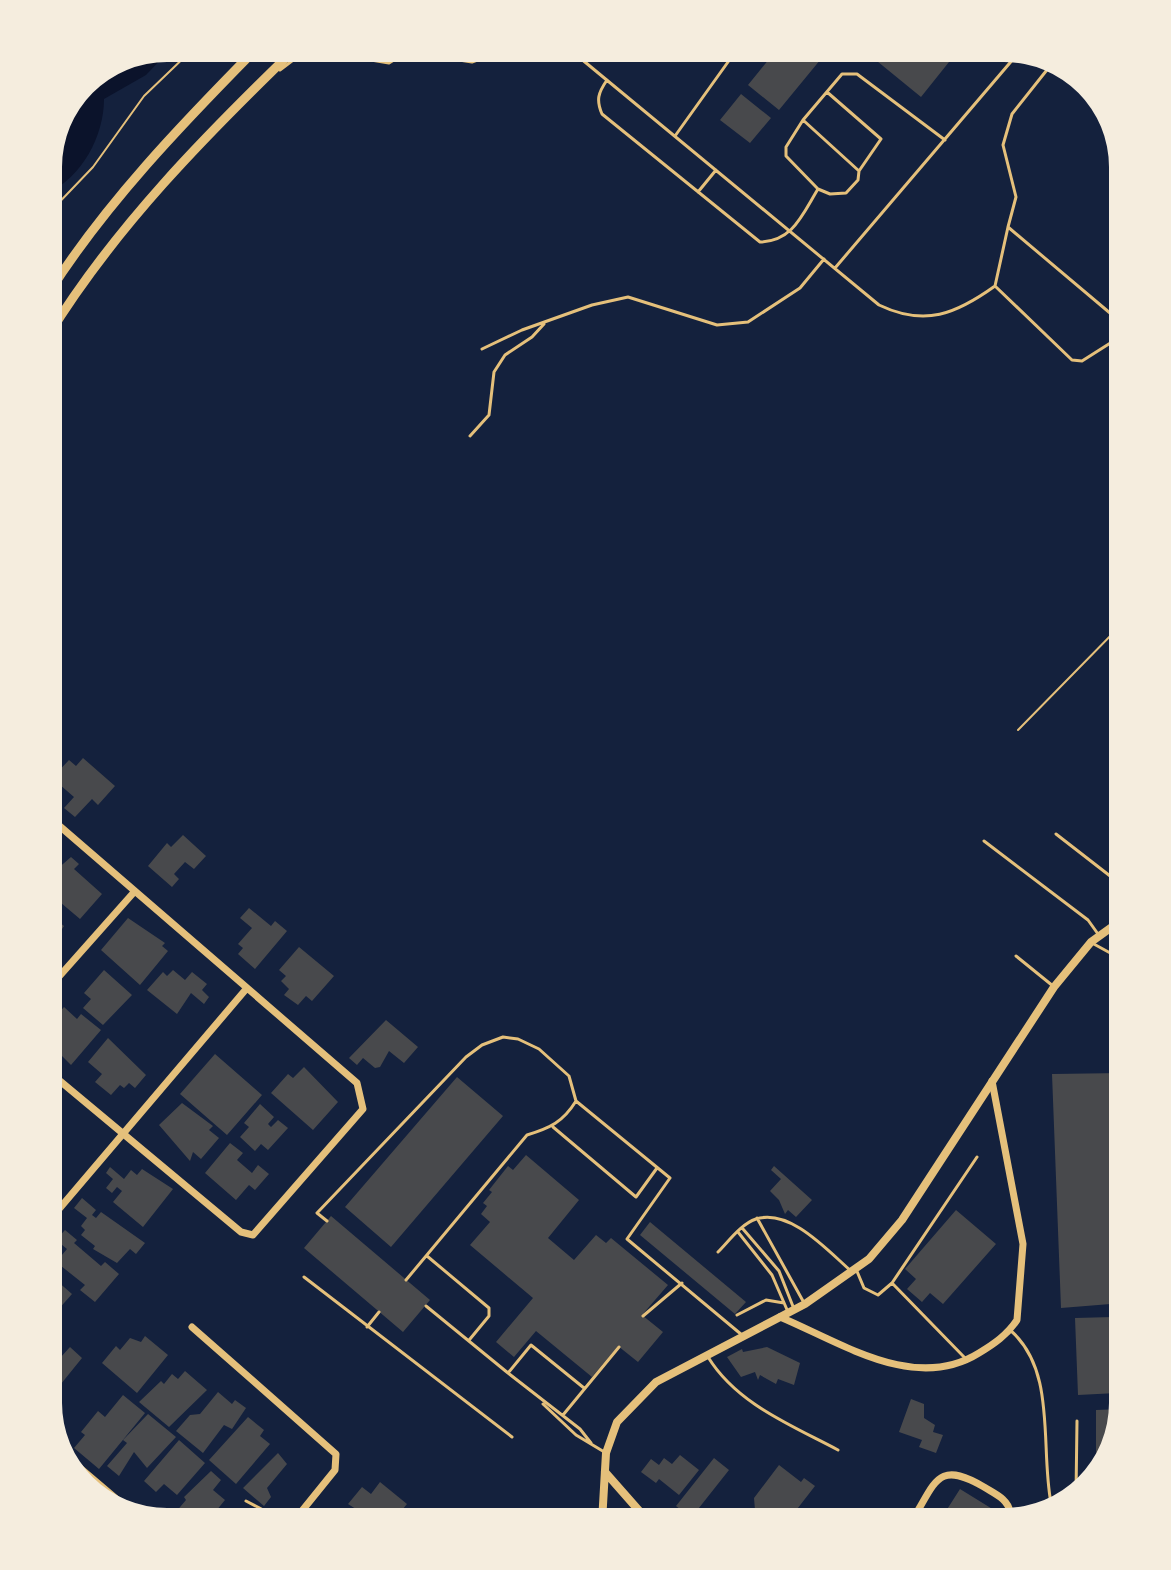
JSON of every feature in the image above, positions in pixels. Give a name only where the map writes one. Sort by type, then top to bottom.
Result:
[{"type":"main road","points":[[62,272],[136,178],[244,62]]},
{"type":"main road","points":[[62,315],[107,247],[282,62]]},
{"type":"street","points":[[62,828],[357,1083],[363,1098],[363,1109],[253,1235],[241,1232],[62,1083]]},
{"type":"street","points":[[62,973],[135,891]]},
{"type":"street","points":[[603,1508],[606,1453],[617,1422],[656,1382],[787,1310],[805,1304],[869,1259],[902,1220],[1054,987],[1095,939],[1109,929]]},
{"type":"street","points":[[62,1206],[247,988]]},
{"type":"street","points":[[787,1310],[888,1363],[931,1371],[967,1361],[1010,1330],[1017,1320],[1023,1244],[1009,1157],[992,1081]]},
{"type":"street","points":[[192,1327],[336,1454],[335,1470],[304,1508]]},
{"type":"street","points":[[605,1472],[637,1508]]},
{"type":"street","points":[[920,1508],[936,1483],[945,1474],[955,1472],[1003,1498],[1008,1508]]},
{"type":"lane","points":[[269,75],[288,62]]},
{"type":"lane","points":[[585,62],[879,305],[894,312],[928,318],[977,299],[995,286],[1016,197],[1003,145],[1012,114],[1046,71]]},
{"type":"lane","points":[[675,137],[728,62]]},
{"type":"lane","points":[[835,268],[1011,62]]},
{"type":"lane","points":[[827,92],[881,139],[859,171],[858,180],[846,193],[830,194],[818,189],[786,156],[786,147],[803,120],[842,74],[857,74],[945,140]]},
{"type":"lane","points":[[607,80],[599,91],[597,103],[602,114],[760,242],[778,241],[791,232],[818,189]]},
{"type":"lane","points":[[803,120],[859,171]]},
{"type":"lane","points":[[697,193],[716,170]]},
{"type":"lane","points":[[1008,227],[1109,312]]},
{"type":"lane","points":[[482,349],[546,321],[592,305],[628,297],[717,325],[748,322],[800,288],[824,259]]},
{"type":"lane","points":[[995,286],[1072,360],[1082,361],[1109,344]]},
{"type":"lane","points":[[470,436],[489,415],[494,372],[505,355],[532,337],[546,321]]},
{"type":"lane","points":[[1056,834],[1109,875]]},
{"type":"lane","points":[[984,841],[1088,920],[1095,939],[1109,950]]},
{"type":"lane","points":[[1016,956],[1054,987]]},
{"type":"lane","points":[[327,1221],[317,1213],[466,1057],[482,1045],[503,1037],[518,1039],[539,1049],[569,1076],[576,1101],[670,1178],[627,1239],[742,1335]]},
{"type":"lane","points":[[406,1280],[527,1135],[553,1127],[566,1116],[576,1101]]},
{"type":"lane","points":[[553,1127],[636,1197],[657,1168]]},
{"type":"lane","points":[[718,1252],[742,1227],[757,1218],[786,1219],[854,1271],[864,1288],[878,1295],[892,1283],[977,1157]]},
{"type":"lane","points":[[757,1218],[805,1304]]},
{"type":"lane","points":[[742,1227],[779,1271],[787,1310]]},
{"type":"lane","points":[[738,1232],[772,1275],[787,1310]]},
{"type":"lane","points":[[427,1256],[489,1308],[489,1316],[470,1339]]},
{"type":"lane","points":[[304,1277],[512,1437]]},
{"type":"lane","points":[[643,1316],[682,1283]]},
{"type":"lane","points":[[892,1283],[967,1361]]},
{"type":"lane","points":[[737,1315],[766,1300],[787,1310]]},
{"type":"lane","points":[[426,1306],[563,1415],[591,1443]]},
{"type":"lane","points":[[367,1327],[379,1312]]},
{"type":"lane","points":[[1010,1330],[1026,1344],[1036,1362],[1050,1497]]},
{"type":"lane","points":[[508,1373],[531,1345],[584,1388]]},
{"type":"lane","points":[[563,1415],[619,1347]]},
{"type":"lane","points":[[706,1353],[730,1385],[758,1408],[838,1450]]},
{"type":"lane","points":[[540,1399],[551,1414],[606,1453]]},
{"type":"lane","points":[[1076,1479],[1077,1421]]},
{"type":"lane","points":[[246,1501],[259,1508]]},
{"type":"path","points":[[62,199],[93,167],[144,96],[179,62]]},
{"type":"path","points":[[1018,730],[1109,637]]},
{"type":"water","points":[[158,63],[146,75],[104,99],[95,141],[71,177],[62,184],[66,140],[80,109],[109,80],[127,70]]},
{"type":"building","points":[[767,62],[818,62],[779,110],[748,85]]},
{"type":"building","points":[[878,62],[949,62],[921,97]]},
{"type":"building","points":[[741,94],[771,118],[750,143],[720,120]]},
{"type":"building","points":[[83,758],[115,786],[98,805],[92,799],[75,817],[64,808],[74,797],[62,787],[62,767],[69,760],[76,766]]},
{"type":"building","points":[[183,835],[206,856],[194,869],[185,862],[174,874],[179,879],[172,887],[148,866],[167,843],[171,847]]},
{"type":"building","points":[[71,857],[79,864],[74,869],[102,894],[80,919],[62,904],[62,865]]},
{"type":"building","points":[[249,908],[271,926],[275,921],[287,931],[255,969],[238,954],[243,948],[238,944],[252,928],[240,918]]},
{"type":"building","points":[[128,918],[165,943],[162,946],[168,951],[140,985],[101,950]]},
{"type":"building","points":[[299,947],[334,976],[312,1001],[306,996],[298,1005],[284,995],[289,989],[281,981],[286,976],[279,970]]},
{"type":"building","points":[[104,970],[132,995],[103,1025],[83,1008],[91,999],[84,993]]},
{"type":"building","points":[[173,970],[185,980],[192,972],[207,984],[202,990],[209,997],[204,1004],[191,993],[177,1014],[147,990],[163,972],[167,976]]},
{"type":"building","points":[[64,1007],[77,1019],[81,1014],[101,1030],[71,1065],[62,1056]]},
{"type":"building","points":[[386,1020],[418,1047],[404,1063],[389,1051],[380,1067],[375,1068],[363,1058],[357,1065],[349,1058]]},
{"type":"building","points":[[108,1038],[146,1075],[135,1088],[129,1083],[124,1088],[120,1085],[111,1095],[95,1082],[102,1074],[88,1062]]},
{"type":"building","points":[[215,1054],[262,1095],[227,1135],[180,1094]]},
{"type":"building","points":[[304,1067],[338,1102],[313,1130],[271,1093],[288,1074],[293,1078]]},
{"type":"building","points":[[1109,1073],[1109,1304],[1061,1308],[1052,1074]]},
{"type":"building","points":[[457,1077],[503,1116],[391,1247],[345,1207]]},
{"type":"building","points":[[182,1103],[213,1126],[209,1130],[219,1138],[201,1159],[193,1152],[190,1161],[159,1125]]},
{"type":"building","points":[[260,1104],[274,1117],[268,1124],[271,1127],[278,1120],[288,1128],[268,1150],[261,1144],[255,1151],[240,1137],[249,1127],[244,1123]]},
{"type":"building","points":[[230,1143],[243,1153],[237,1160],[252,1173],[258,1165],[269,1174],[255,1190],[249,1185],[236,1200],[205,1173]]},
{"type":"building","points":[[526,1155],[579,1200],[548,1238],[574,1260],[596,1235],[606,1243],[611,1238],[668,1285],[642,1315],[663,1332],[638,1362],[618,1346],[592,1377],[536,1331],[514,1357],[496,1342],[533,1298],[470,1245],[490,1222],[481,1214],[487,1206],[483,1203],[492,1192],[489,1190],[508,1166],[513,1170]]},
{"type":"building","points":[[774,1166],[812,1200],[796,1217],[788,1210],[785,1214],[779,1200],[770,1191],[781,1179],[771,1170]]},
{"type":"building","points":[[110,1167],[124,1179],[131,1170],[137,1175],[142,1169],[173,1189],[143,1227],[113,1202],[122,1191],[117,1187],[112,1193],[106,1188],[113,1179],[106,1173]]},
{"type":"building","points":[[82,1198],[96,1210],[92,1215],[96,1218],[101,1212],[145,1243],[136,1254],[130,1249],[117,1263],[93,1249],[95,1246],[81,1235],[85,1230],[81,1226],[87,1218],[74,1208]]},
{"type":"building","points":[[956,1210],[996,1244],[943,1304],[930,1293],[922,1302],[907,1289],[916,1279],[905,1269]]},
{"type":"building","points":[[331,1216],[430,1300],[403,1332],[304,1248]]},
{"type":"building","points":[[650,1222],[746,1302],[735,1314],[640,1235]]},
{"type":"building","points":[[65,1230],[77,1240],[74,1243],[101,1266],[105,1262],[119,1274],[95,1302],[80,1290],[85,1285],[62,1267],[62,1255],[67,1249],[62,1245]]},
{"type":"building","points":[[62,1285],[72,1294],[62,1305]]},
{"type":"building","points":[[1109,1317],[1109,1393],[1078,1395],[1075,1318]]},
{"type":"building","points":[[145,1336],[168,1355],[137,1393],[102,1363],[116,1346],[120,1350],[130,1338],[141,1342]]},
{"type":"building","points":[[70,1347],[82,1358],[62,1383],[62,1356]]},
{"type":"building","points":[[767,1347],[800,1363],[794,1385],[778,1379],[776,1384],[760,1375],[758,1380],[755,1372],[741,1377],[727,1357],[742,1349],[743,1352]]},
{"type":"building","points":[[185,1371],[207,1390],[169,1427],[139,1402],[161,1381],[164,1384],[172,1374],[178,1379]]},
{"type":"building","points":[[218,1392],[232,1404],[235,1400],[246,1408],[232,1429],[224,1425],[203,1453],[176,1431],[190,1415],[200,1414]]},
{"type":"building","points":[[123,1395],[145,1413],[99,1469],[74,1448],[85,1435],[81,1432],[98,1411],[105,1417]]},
{"type":"building","points":[[911,1399],[924,1404],[924,1418],[935,1425],[933,1432],[943,1435],[936,1453],[919,1447],[922,1440],[899,1432]]},
{"type":"building","points":[[1096,1410],[1109,1410],[1096,1454]]},
{"type":"building","points":[[148,1414],[176,1437],[147,1468],[134,1452],[119,1476],[107,1466],[127,1443],[123,1440]]},
{"type":"building","points":[[248,1417],[264,1430],[260,1436],[270,1444],[236,1484],[209,1460]]},
{"type":"building","points":[[179,1440],[205,1463],[177,1495],[164,1484],[156,1492],[144,1481]]},
{"type":"building","points":[[278,1453],[287,1464],[267,1488],[271,1497],[264,1506],[243,1488]]},
{"type":"building","points":[[680,1455],[699,1470],[679,1495],[659,1479],[656,1483],[641,1472],[651,1459],[659,1465],[664,1458],[672,1464]]},
{"type":"building","points":[[714,1458],[729,1470],[699,1508],[676,1506]]},
{"type":"building","points":[[779,1465],[801,1482],[804,1478],[815,1486],[798,1508],[755,1508],[754,1498]]},
{"type":"building","points":[[211,1471],[221,1480],[213,1490],[225,1500],[218,1508],[179,1508],[186,1500],[184,1497]]},
{"type":"building","points":[[380,1482],[407,1504],[404,1508],[354,1508],[348,1504],[362,1487],[371,1494]]},
{"type":"building","points":[[960,1489],[991,1508],[948,1508]]}]
